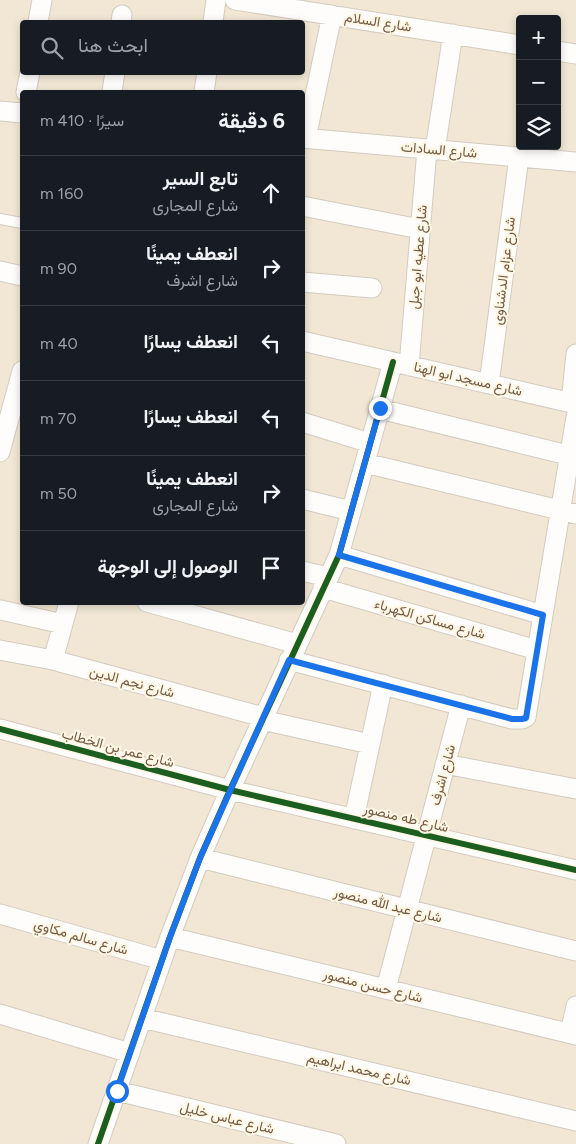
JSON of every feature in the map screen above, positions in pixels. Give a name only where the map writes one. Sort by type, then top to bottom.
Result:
[{"type":"street","points":[[38,20],[42,0]]},
{"type":"street","points":[[213,20],[216,0]]},
{"type":"street","name":"شارع السلام","points":[[236,0],[516,44]]},
{"type":"street","points":[[305,134],[332,15]]},
{"type":"street","name":"شارع عطيه ابو جبل","points":[[98,1144],[170,937],[200,858],[262,719],[339,555],[380,408],[401,364],[431,149],[453,34]]},
{"type":"street","points":[[561,52],[576,54]]},
{"type":"street","points":[[26,90],[29,75]]},
{"type":"street","points":[[112,90],[114,75]]},
{"type":"street","points":[[204,90],[207,75]]},
{"type":"street","points":[[0,111],[20,113]]},
{"type":"street","name":"شارع السادات","points":[[305,138],[576,162]]},
{"type":"street","name":"شارع عزام الدشناوى","points":[[489,384],[519,157]]},
{"type":"street","points":[[305,207],[420,229]]},
{"type":"street","points":[[0,271],[20,276]]},
{"type":"street","points":[[305,282],[372,288]]},
{"type":"street","name":"شارع مسجد ابو الهنا","points":[[305,342],[489,384],[574,408]]},
{"type":"street","points":[[156,605],[383,684],[517,720],[526,718],[543,615],[568,512],[573,456],[576,354]]},
{"type":"street","points":[[0,452],[20,378]]},
{"type":"street","points":[[380,408],[573,456]]},
{"type":"street","points":[[305,423],[370,443]]},
{"type":"street","points":[[365,463],[568,512]]},
{"type":"street","points":[[305,500],[351,511]]},
{"type":"street","points":[[339,555],[543,615]]},
{"type":"street","name":"شارع مساكن الكهرباء","points":[[305,572],[326,583],[537,650]]},
{"type":"street","points":[[53,660],[68,605]]},
{"type":"street","points":[[1,610],[63,624]]},
{"type":"street","name":"شارع نجم الدين","points":[[0,650],[53,660],[262,719],[370,744]]},
{"type":"street","points":[[354,819],[383,684]]},
{"type":"street","name":"شارع اشرف","points":[[386,989],[461,705]]},
{"type":"street","name":"شارع عمر بن الخطاب","points":[[0,729],[230,790]]},
{"type":"street","points":[[446,764],[576,789]]},
{"type":"street","name":"شارع طه منصور","points":[[230,790],[576,870]]},
{"type":"street","name":"شارع عبد الله منصور","points":[[200,858],[576,951]]},
{"type":"street","name":"شارع سالم مكاوي","points":[[0,914],[162,960]]},
{"type":"street","name":"شارع حسن منصور","points":[[170,937],[573,1034]]},
{"type":"street","points":[[573,1034],[576,1006]]},
{"type":"street","points":[[0,1014],[130,1054]]},
{"type":"street","name":"شارع محمد ابراهيم","points":[[142,1018],[576,1121]]},
{"type":"street","name":"شارع عباس خليل","points":[[117,1091],[336,1144]]},
{"type":"lane","points":[[0,218],[20,223]]},
{"type":"shaded area","points":[[0,0],[576,0],[576,1144],[0,1144]]},
{"type":"cycle path","points":[[98,1144],[170,937],[200,858],[339,555],[393,362]]},
{"type":"cycle path","points":[[0,729],[230,790],[576,870]]},
{"type":"route","points":[[117,1091],[170,937],[200,858],[289,660],[512,719],[526,718],[543,615],[339,555],[380,408]]}]
